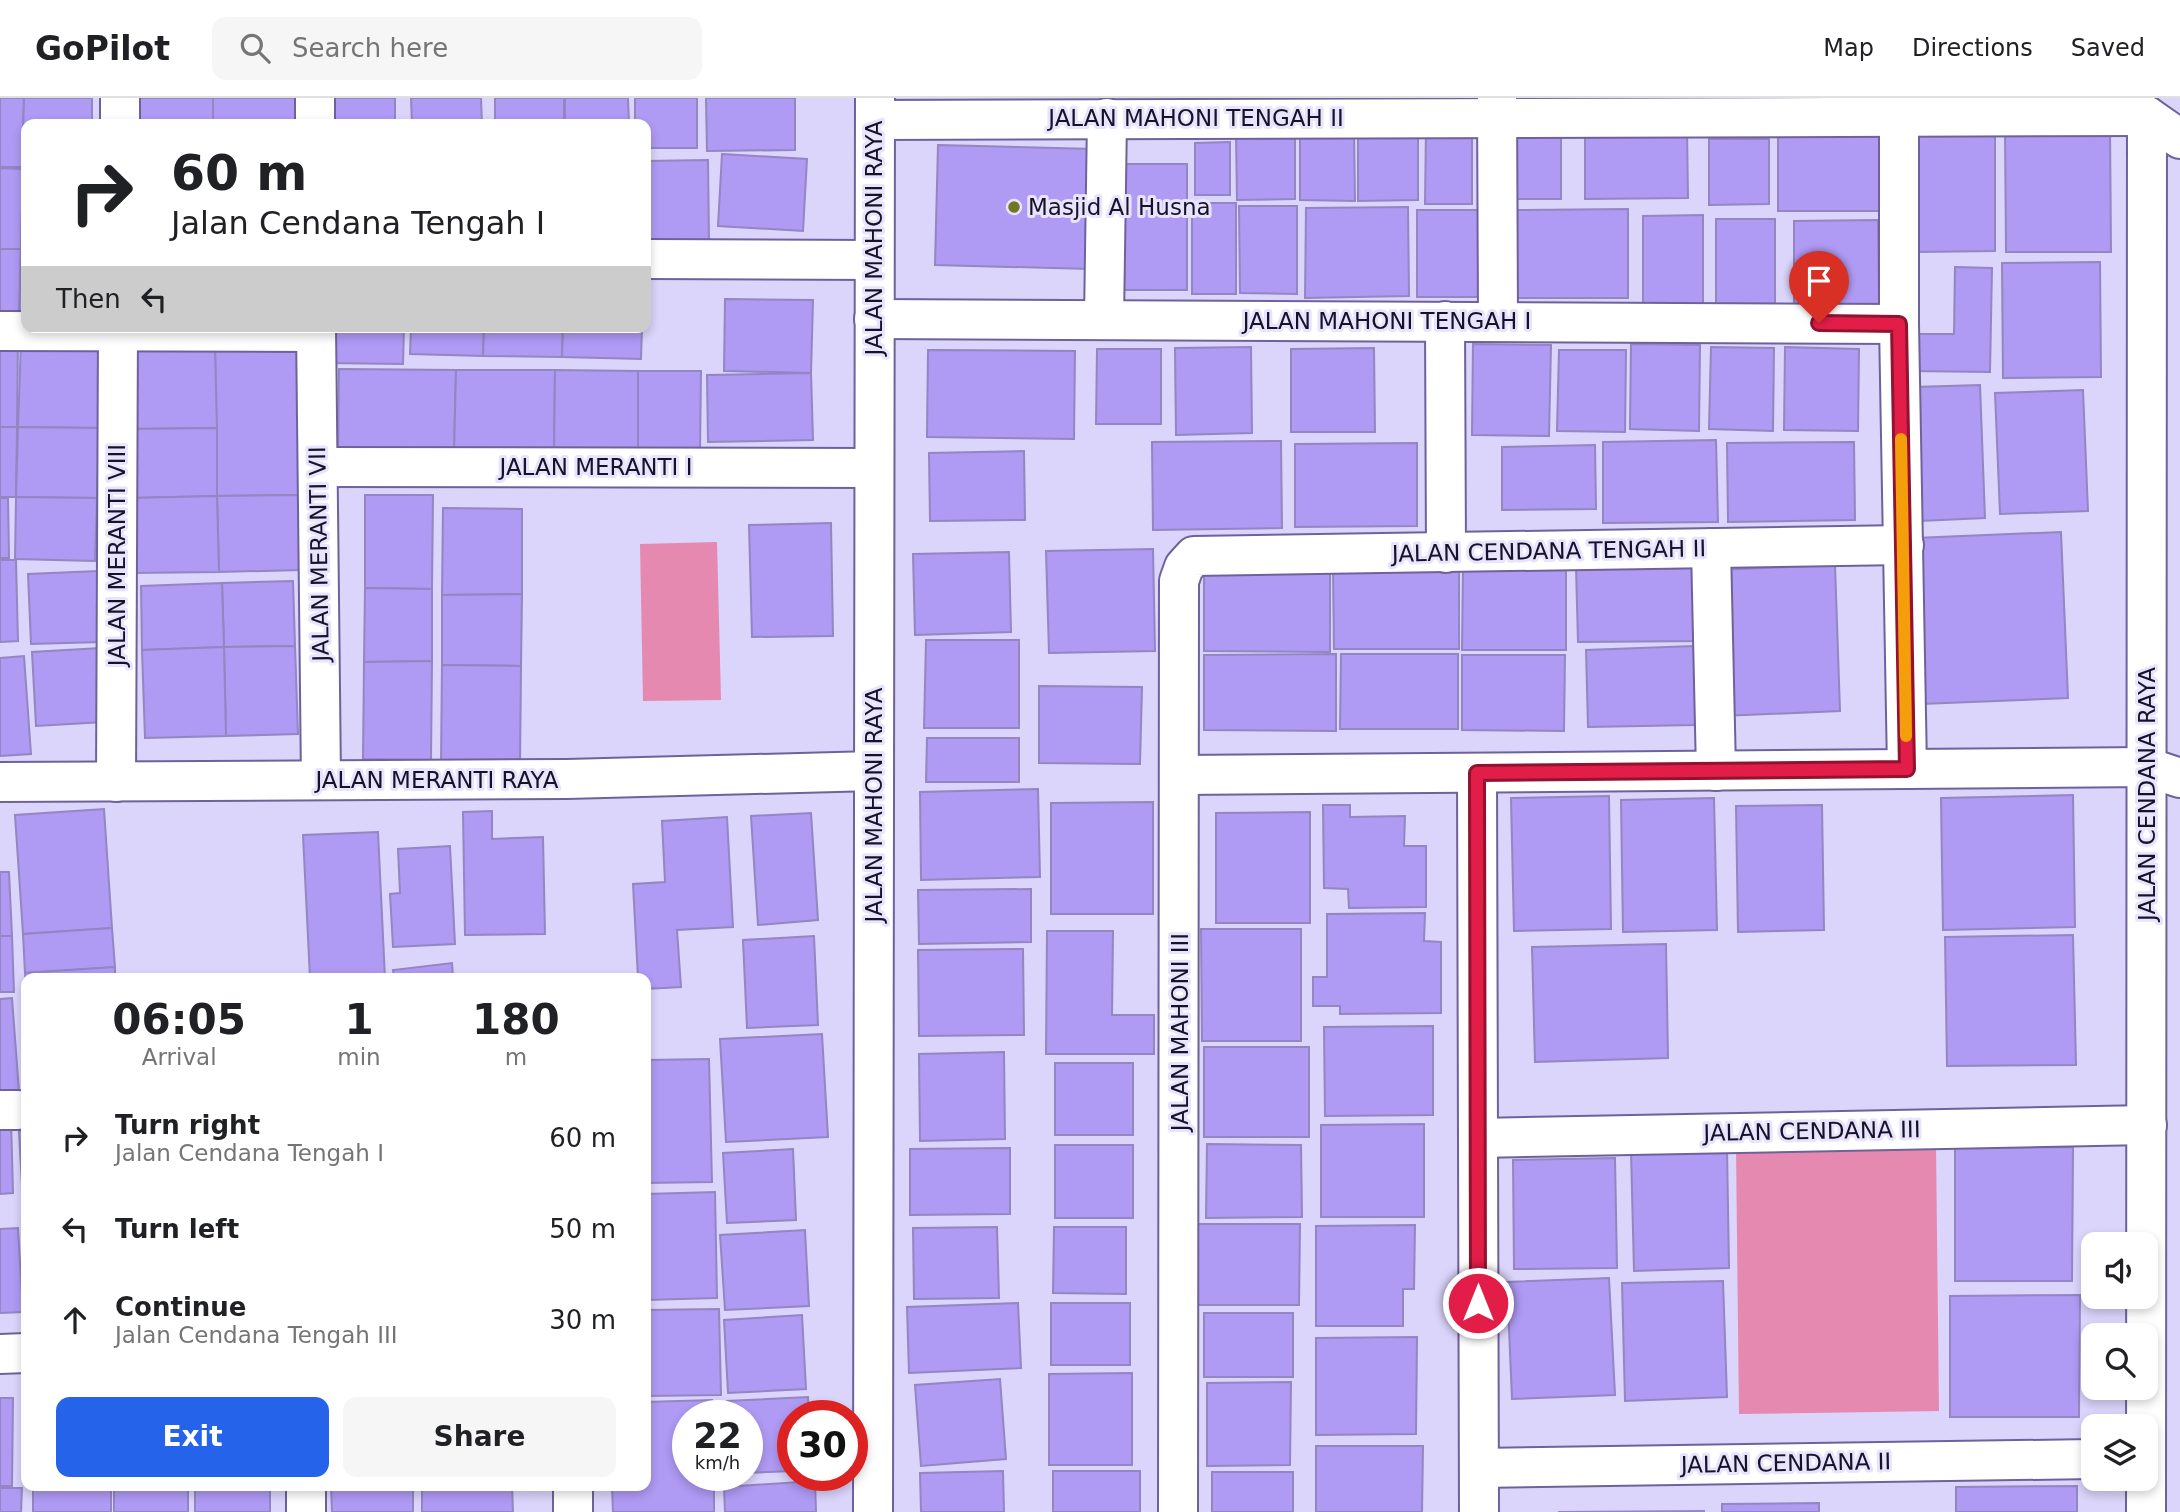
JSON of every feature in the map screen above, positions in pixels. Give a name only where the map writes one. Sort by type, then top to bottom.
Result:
[{"type":"street","points":[[120,98],[120,119]]},
{"type":"street","points":[[314,98],[315,119]]},
{"type":"street","points":[[1497,107],[1498,321]]},
{"type":"street","points":[[1899,107],[1899,324],[1907,769]]},
{"type":"street","name":"JALAN MAHONI TENGAH II","points":[[875,109],[1101,112],[1300,108],[1899,107],[2147,116]]},
{"type":"street","name":"JALAN MAHONI RAYA","points":[[873,1512],[875,109]]},
{"type":"street","points":[[1101,112],[1104,320]]},
{"type":"street","points":[[2147,116],[2180,139]]},
{"type":"street","name":"JALAN CENDANA RAYA","points":[[2147,116],[2163,773],[2147,1125],[2156,1414]]},
{"type":"street","points":[[651,259],[874,260]]},
{"type":"street","name":"JALAN MAHONI TENGAH I","points":[[874,319],[1899,324]]},
{"type":"street","points":[[1446,321],[1446,553]]},
{"type":"street","points":[[0,331],[21,331]]},
{"type":"street","name":"JALAN MERANTI VIII","points":[[116,782],[118,333]]},
{"type":"street","name":"JALAN MERANTI VII","points":[[316,333],[321,780]]},
{"type":"street","name":"JALAN MERANTI I","points":[[318,467],[874,468]]},
{"type":"street","name":"JALAN CENDANA TENGAH II","points":[[1194,556],[1904,545]]},
{"type":"street","points":[[1711,548],[1716,771]]},
{"type":"street","name":"JALAN MAHONI III","points":[[1178,1512],[1181,775],[1179,581],[1184,566],[1194,556]]},
{"type":"street","points":[[1181,775],[1907,769],[2163,773]]},
{"type":"street","name":"JALAN MERANTI RAYA","points":[[0,782],[567,779],[874,771]]},
{"type":"street","points":[[1477,773],[1479,1512]]},
{"type":"street","name":"JALAN CENDANA III","points":[[1478,1138],[2147,1125]]},
{"type":"street","points":[[0,1354],[21,1353]]},
{"type":"street","name":"JALAN CENDANA II","points":[[1479,1468],[2081,1459]]},
{"type":"street","points":[[306,1491],[306,1512]]},
{"type":"street","points":[[573,1491],[573,1512]]},
{"type":"street","name":"JALAN CENDANA RAYA","points":[[2146,1512],[2150,1491]]},
{"type":"shaded area","points":[[717,542],[721,700],[643,701],[640,544]]},
{"type":"shaded area","points":[[1936,1145],[1939,1411],[1739,1414],[1736,1147]]},
{"type":"building","points":[[0,98],[24,98],[21,167],[0,167]]},
{"type":"building","points":[[24,98],[92,98],[92,119],[23,119]]},
{"type":"building","points":[[134,98],[213,98],[213,119],[133,119]]},
{"type":"building","points":[[213,98],[303,98],[303,119],[213,119]]},
{"type":"building","points":[[322,98],[395,98],[395,119],[321,119]]},
{"type":"building","points":[[411,98],[481,98],[482,119],[412,119]]},
{"type":"building","points":[[495,98],[564,98],[564,119],[495,119]]},
{"type":"building","points":[[565,98],[628,98],[629,119],[565,119]]},
{"type":"building","points":[[635,98],[697,98],[697,148],[651,148],[651,119],[635,119]]},
{"type":"building","points":[[706,98],[795,98],[795,150],[707,151]]},
{"type":"building","points":[[1514,127],[1561,127],[1561,199],[1514,199]]},
{"type":"building","points":[[1585,127],[1687,127],[1688,198],[1585,199]]},
{"type":"building","points":[[2110,127],[2111,252],[2006,252],[2005,128]]},
{"type":"building","points":[[1426,128],[1472,128],[1472,204],[1425,204]]},
{"type":"building","points":[[1778,128],[1879,128],[1879,211],[1778,211]]},
{"type":"building","points":[[1358,129],[1418,129],[1418,200],[1358,201]]},
{"type":"building","points":[[1354,130],[1355,201],[1300,200],[1300,131]]},
{"type":"building","points":[[1295,133],[1295,199],[1237,200],[1236,134]]},
{"type":"building","points":[[1995,134],[1995,251],[1917,252],[1916,135]]},
{"type":"building","points":[[1709,139],[1769,139],[1769,204],[1709,205]]},
{"type":"building","points":[[1230,142],[1230,195],[1195,195],[1195,143]]},
{"type":"building","name":"Masjid Al Husna","points":[[938,145],[1094,149],[1090,269],[935,265]]},
{"type":"building","points":[[722,154],[807,159],[803,231],[718,226]]},
{"type":"building","points":[[708,160],[709,241],[651,243],[651,161]]},
{"type":"building","points":[[1113,164],[1187,164],[1187,290],[1113,290]]},
{"type":"building","points":[[0,168],[21,169],[21,249],[0,249]]},
{"type":"building","points":[[1192,203],[1236,203],[1236,294],[1192,294]]},
{"type":"building","points":[[1239,206],[1297,206],[1297,294],[1240,293]]},
{"type":"building","points":[[1408,207],[1409,296],[1305,298],[1306,208]]},
{"type":"building","points":[[1628,209],[1628,298],[1516,298],[1516,210]]},
{"type":"building","points":[[1417,210],[1482,210],[1482,297],[1417,297]]},
{"type":"building","points":[[1703,215],[1703,306],[1643,306],[1643,216]]},
{"type":"building","points":[[1716,219],[1775,219],[1775,307],[1716,307]]},
{"type":"building","points":[[1878,220],[1879,304],[1794,305],[1794,221]]},
{"type":"building","points":[[0,249],[21,249],[19,325],[0,325]]},
{"type":"building","points":[[21,249],[21,325],[19,325]]},
{"type":"building","points":[[2100,262],[2101,377],[2003,378],[2002,263]]},
{"type":"building","points":[[1955,267],[1992,268],[1990,372],[1910,371],[1912,334],[1954,334]]},
{"type":"building","points":[[725,299],[813,300],[811,373],[724,371]]},
{"type":"building","points":[[326,333],[404,333],[403,364],[325,363]]},
{"type":"building","points":[[411,333],[484,333],[483,356],[410,354]]},
{"type":"building","points":[[484,333],[563,333],[562,357],[483,356]]},
{"type":"building","points":[[563,333],[642,333],[641,359],[562,357]]},
{"type":"building","points":[[21,341],[101,342],[99,428],[18,427]]},
{"type":"building","points":[[0,342],[18,342],[17,427],[0,427]]},
{"type":"building","points":[[299,344],[302,495],[217,496],[215,346]]},
{"type":"building","points":[[1473,344],[1551,345],[1549,436],[1472,435]]},
{"type":"building","points":[[1631,344],[1700,345],[1699,431],[1630,429]]},
{"type":"building","points":[[1251,347],[1252,433],[1176,435],[1175,348]]},
{"type":"building","points":[[1711,347],[1774,348],[1773,431],[1709,429]]},
{"type":"building","points":[[1785,347],[1859,349],[1858,431],[1784,430]]},
{"type":"building","points":[[1374,348],[1375,432],[1291,432],[1291,349]]},
{"type":"building","points":[[215,349],[217,428],[129,429],[128,351]]},
{"type":"building","points":[[1097,349],[1161,349],[1161,424],[1096,424]]},
{"type":"building","points":[[928,350],[1075,351],[1074,439],[927,437]]},
{"type":"building","points":[[1559,350],[1626,350],[1625,432],[1557,431]]},
{"type":"building","points":[[339,369],[456,370],[454,452],[338,451]]},
{"type":"building","points":[[456,370],[555,370],[554,452],[454,452]]},
{"type":"building","points":[[555,370],[638,371],[638,453],[554,452]]},
{"type":"building","points":[[638,371],[701,371],[700,454],[638,453]]},
{"type":"building","points":[[811,373],[813,440],[708,442],[707,375]]},
{"type":"building","points":[[1980,385],[1985,518],[1920,521],[1914,387]]},
{"type":"building","points":[[2083,390],[2088,511],[2000,514],[1995,393]]},
{"type":"building","points":[[0,427],[17,427],[16,497],[0,497]]},
{"type":"building","points":[[18,427],[99,428],[97,498],[16,497]]},
{"type":"building","points":[[217,428],[217,496],[130,498],[129,429]]},
{"type":"building","points":[[1716,440],[1718,522],[1603,523],[1603,442]]},
{"type":"building","points":[[1281,441],[1282,528],[1153,530],[1152,442]]},
{"type":"building","points":[[1854,442],[1855,520],[1728,522],[1727,443]]},
{"type":"building","points":[[1417,443],[1417,526],[1295,527],[1295,444]]},
{"type":"building","points":[[1595,445],[1596,509],[1502,510],[1502,447]]},
{"type":"building","points":[[1024,451],[1025,520],[930,521],[929,453]]},
{"type":"building","points":[[302,495],[302,570],[219,572],[217,496]]},
{"type":"building","points":[[365,495],[433,495],[432,589],[365,588]]},
{"type":"building","points":[[217,496],[219,572],[132,573],[130,498]]},
{"type":"building","points":[[16,497],[97,498],[95,561],[15,559]]},
{"type":"building","points":[[0,498],[8,498],[9,558],[0,558]]},
{"type":"building","points":[[443,508],[522,509],[522,594],[442,595]]},
{"type":"building","points":[[831,523],[833,636],[752,637],[749,525]]},
{"type":"building","points":[[2061,532],[2068,698],[1922,704],[1915,538]]},
{"type":"building","points":[[1153,549],[1155,651],[1049,653],[1046,551]]},
{"type":"building","points":[[1009,552],[1011,632],[915,635],[913,554]]},
{"type":"building","points":[[0,560],[16,560],[18,641],[0,642]]},
{"type":"building","points":[[1835,565],[1840,711],[1722,716],[1717,570]]},
{"type":"building","points":[[1701,566],[1702,641],[1578,642],[1576,567]]},
{"type":"building","points":[[1333,569],[1459,569],[1459,649],[1334,649]]},
{"type":"building","points":[[1463,570],[1566,570],[1566,650],[1462,650]]},
{"type":"building","points":[[98,571],[101,642],[31,644],[28,574]]},
{"type":"building","points":[[1204,571],[1330,572],[1330,652],[1204,651]]},
{"type":"building","points":[[293,581],[295,646],[224,647],[222,583]]},
{"type":"building","points":[[222,583],[224,647],[142,650],[141,586]]},
{"type":"building","points":[[365,588],[432,589],[432,661],[364,662]]},
{"type":"building","points":[[522,594],[521,666],[442,665],[442,595]]},
{"type":"building","points":[[926,640],[1019,640],[1019,728],[924,728]]},
{"type":"building","points":[[295,646],[298,734],[226,736],[224,647]]},
{"type":"building","points":[[1694,646],[1696,725],[1588,727],[1586,650]]},
{"type":"building","points":[[224,647],[226,736],[145,738],[142,650]]},
{"type":"building","points":[[100,648],[104,722],[36,726],[32,652]]},
{"type":"building","points":[[1336,654],[1336,731],[1204,730],[1204,655]]},
{"type":"building","points":[[1341,654],[1458,654],[1458,729],[1340,729]]},
{"type":"building","points":[[1462,655],[1565,655],[1564,731],[1462,730]]},
{"type":"building","points":[[24,656],[31,754],[0,756],[0,658]]},
{"type":"building","points":[[432,661],[431,760],[363,759],[364,662]]},
{"type":"building","points":[[442,665],[521,666],[520,765],[441,766]]},
{"type":"building","points":[[1039,686],[1142,687],[1140,764],[1039,763]]},
{"type":"building","points":[[927,738],[1019,738],[1019,782],[926,782]]},
{"type":"building","points":[[1038,789],[1040,877],[921,880],[920,792]]},
{"type":"building","points":[[2073,795],[2075,927],[1943,930],[1941,798]]},
{"type":"building","points":[[1609,796],[1611,929],[1514,931],[1511,798]]},
{"type":"building","points":[[1714,798],[1717,930],[1623,932],[1621,800]]},
{"type":"building","points":[[1153,802],[1153,914],[1051,914],[1051,803]]},
{"type":"building","points":[[1323,805],[1350,805],[1350,817],[1405,816],[1404,846],[1426,846],[1426,907],[1349,908],[1348,889],[1324,888]]},
{"type":"building","points":[[1822,805],[1824,930],[1738,932],[1736,806]]},
{"type":"building","points":[[104,809],[112,928],[23,934],[15,815]]},
{"type":"building","points":[[492,811],[492,839],[543,837],[545,934],[465,935],[463,812]]},
{"type":"building","points":[[1310,812],[1310,923],[1216,923],[1216,813]]},
{"type":"building","points":[[811,813],[818,920],[758,925],[751,816]]},
{"type":"building","points":[[727,817],[733,927],[677,930],[681,987],[651,989],[651,973],[638,973],[633,884],[665,882],[662,821]]},
{"type":"building","points":[[378,832],[385,973],[310,973],[303,835]]},
{"type":"building","points":[[450,846],[455,944],[393,947],[390,894],[400,893],[398,849]]},
{"type":"building","points":[[0,872],[9,872],[12,936],[0,936]]},
{"type":"building","points":[[1031,889],[1031,942],[919,944],[918,890]]},
{"type":"building","points":[[1425,913],[1424,941],[1441,942],[1441,1013],[1340,1014],[1340,1006],[1313,1006],[1313,977],[1327,977],[1327,914]]},
{"type":"building","points":[[112,928],[115,967],[25,973],[23,934]]},
{"type":"building","points":[[1201,929],[1301,929],[1301,1041],[1202,1041]]},
{"type":"building","points":[[1047,931],[1113,931],[1112,1015],[1154,1015],[1154,1054],[1046,1054]]},
{"type":"building","points":[[2073,935],[2076,1065],[1947,1066],[1945,937]]},
{"type":"building","points":[[0,936],[12,936],[14,992],[0,992]]},
{"type":"building","points":[[814,936],[818,1025],[747,1028],[743,940]]},
{"type":"building","points":[[1666,944],[1668,1058],[1535,1062],[1532,947]]},
{"type":"building","points":[[1023,949],[1024,1035],[919,1036],[918,950]]},
{"type":"building","points":[[452,963],[453,973],[393,973],[393,970]]},
{"type":"building","points":[[115,967],[115,973],[25,973]]},
{"type":"building","points":[[12,998],[19,1091],[0,1093],[0,999]]},
{"type":"building","points":[[1433,1026],[1433,1115],[1325,1116],[1324,1027]]},
{"type":"building","points":[[822,1034],[828,1137],[726,1142],[720,1039]]},
{"type":"building","points":[[1204,1047],[1309,1047],[1309,1137],[1204,1137]]},
{"type":"building","points":[[1004,1052],[1005,1139],[920,1141],[919,1054]]},
{"type":"building","points":[[709,1059],[712,1182],[651,1183],[651,1060]]},
{"type":"building","points":[[1055,1063],[1133,1063],[1133,1135],[1055,1135]]},
{"type":"building","points":[[0,1117],[11,1117],[13,1193],[0,1194]]},
{"type":"building","points":[[1424,1124],[1424,1217],[1321,1217],[1321,1125]]},
{"type":"building","points":[[19,1131],[21,1131],[21,1168]]},
{"type":"building","points":[[1207,1144],[1301,1145],[1302,1217],[1206,1218]]},
{"type":"building","points":[[1055,1145],[1133,1145],[1133,1218],[1055,1218]]},
{"type":"building","points":[[2073,1147],[2072,1281],[1955,1281],[1955,1148]]},
{"type":"building","points":[[1010,1148],[1010,1214],[910,1215],[910,1149]]},
{"type":"building","points":[[1727,1148],[1729,1268],[1634,1271],[1631,1151]]},
{"type":"building","points":[[793,1149],[796,1220],[727,1223],[723,1153]]},
{"type":"building","points":[[1615,1158],[1617,1268],[1514,1269],[1513,1160]]},
{"type":"building","points":[[715,1192],[717,1298],[651,1300],[651,1194]]},
{"type":"building","points":[[1196,1224],[1300,1224],[1299,1305],[1195,1305]]},
{"type":"building","points":[[1415,1225],[1414,1289],[1403,1289],[1403,1326],[1316,1326],[1316,1226]]},
{"type":"building","points":[[997,1227],[999,1298],[914,1299],[913,1228]]},
{"type":"building","points":[[1054,1227],[1126,1227],[1126,1294],[1053,1293]]},
{"type":"building","points":[[18,1228],[21,1312],[0,1313],[0,1229]]},
{"type":"building","points":[[805,1230],[809,1306],[725,1310],[720,1235]]},
{"type":"building","points":[[1609,1278],[1615,1395],[1512,1399],[1507,1282]]},
{"type":"building","points":[[1723,1281],[1727,1397],[1625,1401],[1622,1283]]},
{"type":"building","points":[[2080,1295],[2079,1417],[1950,1417],[1950,1296]]},
{"type":"building","points":[[1018,1303],[1021,1368],[909,1373],[907,1307]]},
{"type":"building","points":[[1051,1303],[1130,1303],[1130,1365],[1051,1365]]},
{"type":"building","points":[[719,1309],[721,1395],[651,1396],[651,1310]]},
{"type":"building","points":[[1204,1313],[1293,1313],[1293,1377],[1204,1377]]},
{"type":"building","points":[[802,1315],[806,1389],[728,1393],[724,1320]]},
{"type":"building","points":[[1417,1337],[1416,1434],[1316,1435],[1316,1338]]},
{"type":"building","points":[[1132,1373],[1132,1465],[1049,1465],[1049,1374]]},
{"type":"building","points":[[1000,1379],[1006,1459],[921,1466],[915,1385]]},
{"type":"building","points":[[1291,1382],[1290,1465],[1207,1466],[1207,1383]]},
{"type":"building","points":[[808,1397],[808,1400],[777,1400],[777,1472],[763,1472],[763,1400],[747,1400]]},
{"type":"building","points":[[0,1398],[13,1398],[12,1486],[0,1486]]},
{"type":"building","points":[[672,1401],[672,1491],[714,1491],[714,1512],[613,1512],[612,1491],[651,1491],[651,1402]]},
{"type":"building","points":[[1316,1446],[1423,1446],[1422,1512],[1316,1512]]},
{"type":"building","points":[[1003,1471],[1004,1512],[921,1512],[920,1473]]},
{"type":"building","points":[[1053,1471],[1140,1471],[1140,1512],[1053,1512]]},
{"type":"building","points":[[1212,1472],[1293,1472],[1293,1512],[1212,1512]]},
{"type":"building","points":[[763,1484],[777,1484],[777,1491],[815,1491],[816,1512],[725,1512],[724,1491],[763,1491]]},
{"type":"building","points":[[2077,1486],[2077,1512],[1956,1512],[1956,1487]]},
{"type":"building","points":[[0,1488],[21,1488],[21,1512],[0,1512]]},
{"type":"building","points":[[33,1491],[111,1491],[111,1512],[33,1512]]},
{"type":"building","points":[[114,1491],[188,1491],[188,1512],[114,1512]]},
{"type":"building","points":[[195,1491],[270,1491],[270,1512],[195,1512]]},
{"type":"building","points":[[331,1491],[413,1491],[413,1512],[332,1512]]},
{"type":"building","points":[[422,1491],[512,1491],[513,1512],[422,1512]]},
{"type":"building","points":[[1819,1503],[1819,1512],[1722,1512],[1722,1504]]},
{"type":"building","points":[[1704,1511],[1704,1512],[1558,1512]]},
{"type":"slow traffic","points":[[1901,439],[1906,736]]},
{"type":"place","name":"Masjid Al Husna","points":[[1014,207]]},
{"type":"route","points":[[1478,1303],[1477,773],[1907,769],[1899,324],[1819,323]]}]
